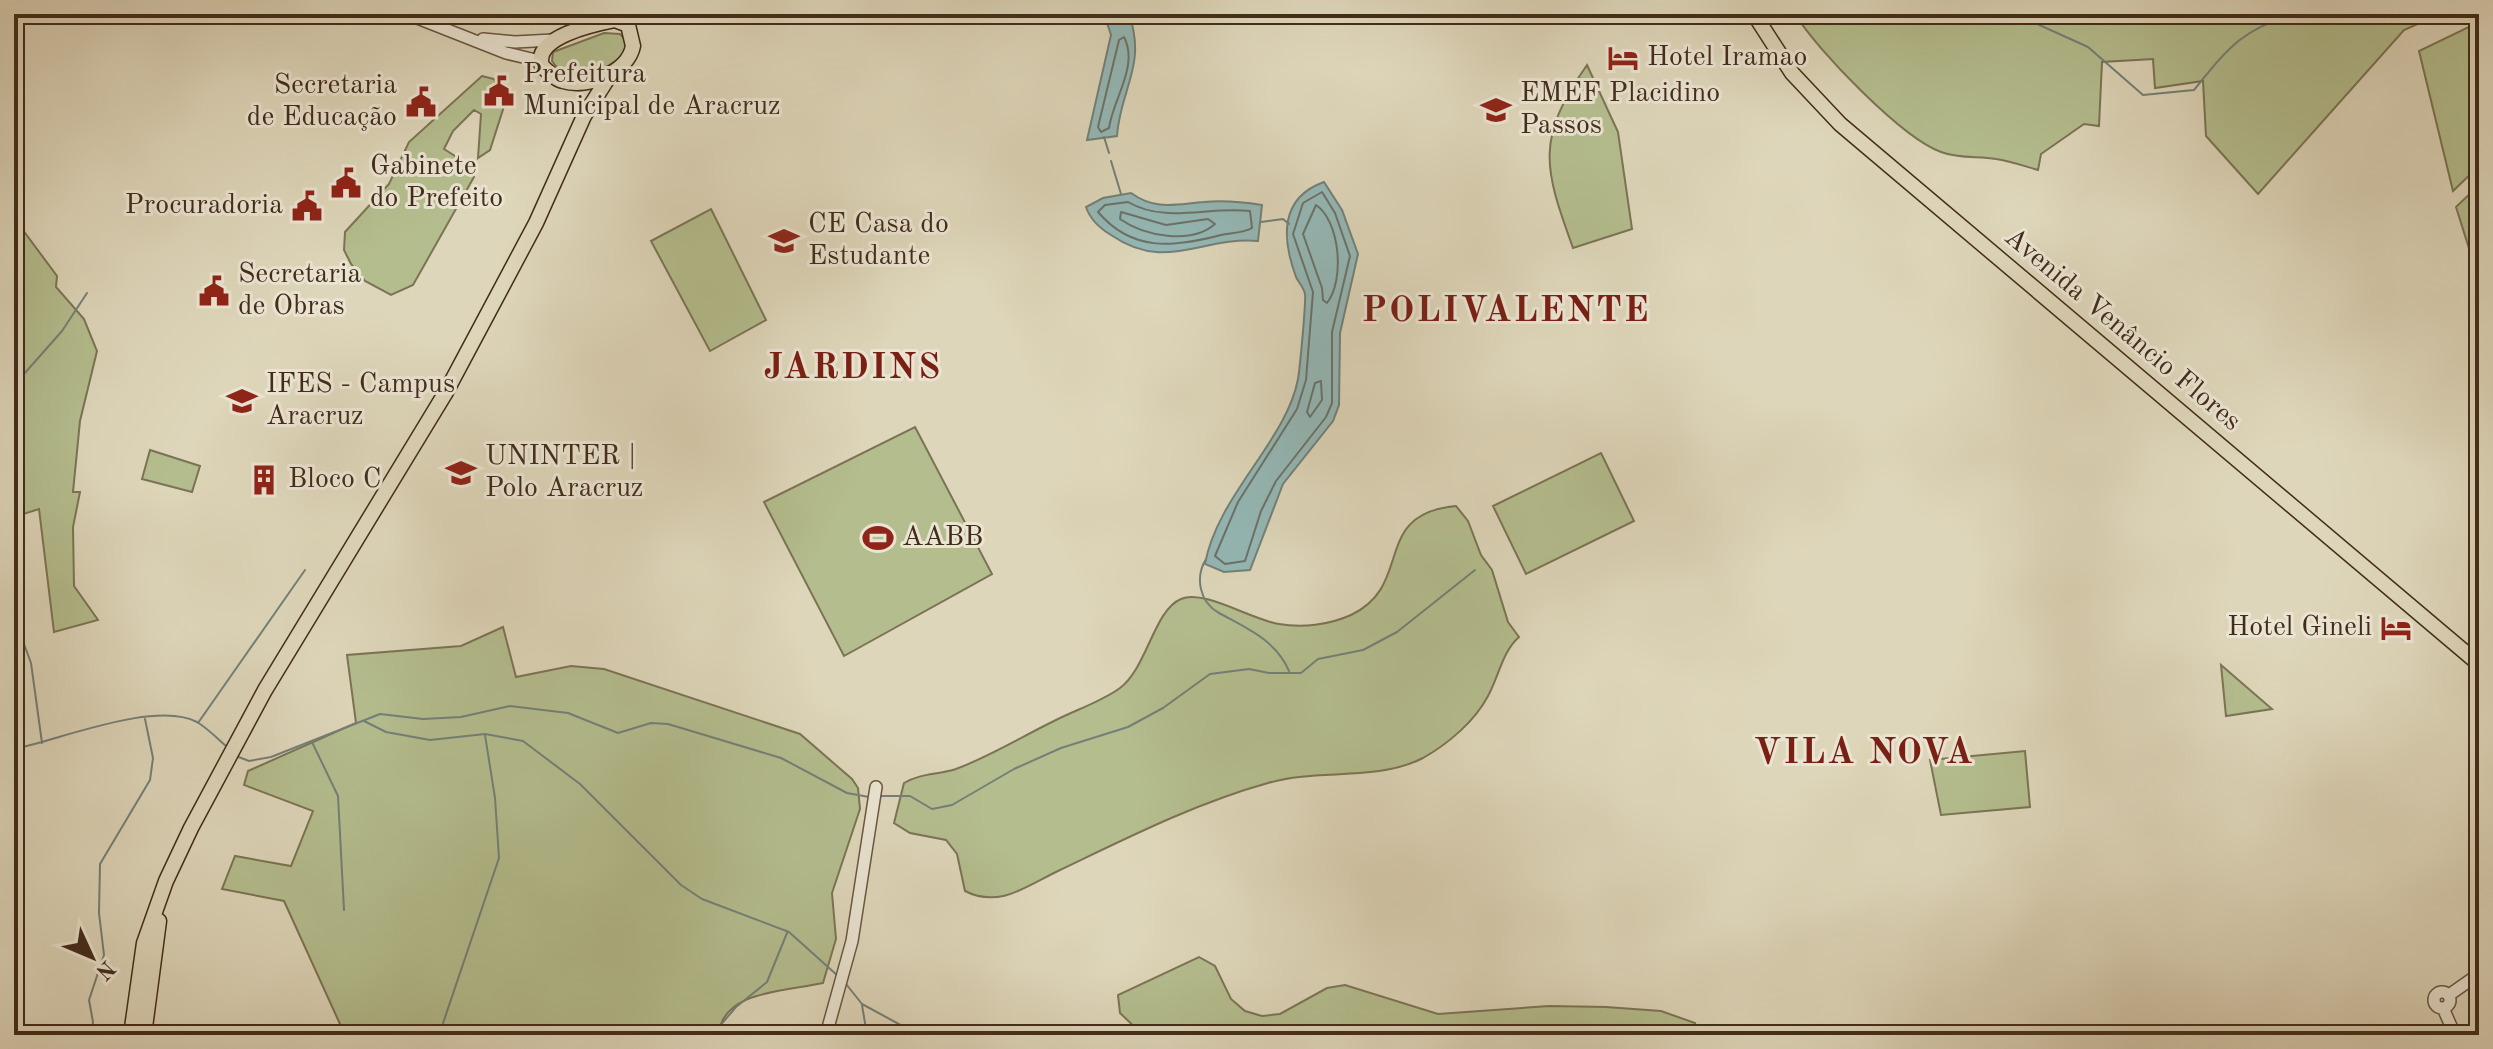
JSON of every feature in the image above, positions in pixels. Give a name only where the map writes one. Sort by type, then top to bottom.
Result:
[{"type":"main road","name":"Avenida Venâncio Flores","points":[[1754,14],[1792,73],[1840,124],[2479,664]]},
{"type":"main road","points":[[131,1035],[144,943],[166,881],[214,783],[265,690],[446,392],[531,232],[588,110],[610,75],[632,54],[628,19],[610,18],[553,40],[540,61],[555,78],[576,82],[610,75]]},
{"type":"main road","points":[[576,82],[588,110]]},
{"type":"main road","points":[[144,1035],[166,881]]},
{"type":"street","points":[[407,14],[506,53],[540,61]]},
{"type":"street","points":[[466,37],[509,42],[553,40]]},
{"type":"street","points":[[826,1035],[852,941],[876,787]]},
{"type":"street","points":[[2455,1035],[2443,1008],[2449,1004],[2449,995],[2479,974]]},
{"type":"green space","points":[[1795,14],[2440,14],[2404,30],[2258,194],[2206,136],[2203,81],[2155,88],[2153,59],[2102,62],[2099,126],[2084,124],[2041,154],[2038,170],[2001,160],[1948,154],[1924,144],[1883,112],[1841,70]]},
{"type":"green space","points":[[2479,22],[2479,166],[2453,191],[2419,51]]},
{"type":"green space","points":[[604,33],[620,34],[627,41],[626,53],[609,65],[578,75],[568,74],[552,61],[553,52]]},
{"type":"green space","points":[[1587,65],[1618,132],[1632,229],[1573,248],[1556,196],[1550,154],[1552,134],[1559,114]]},
{"type":"green space","points":[[482,76],[494,79],[506,100],[490,150],[478,158],[481,114],[474,110],[453,131],[444,149],[474,168],[474,177],[413,285],[391,295],[365,281],[351,264],[344,250],[345,232],[389,184],[409,142]]},
{"type":"green space","points":[[2479,185],[2479,280],[2456,207]]},
{"type":"green space","points":[[711,209],[766,320],[710,351],[651,241]]},
{"type":"green space","points":[[14,218],[57,276],[56,287],[84,319],[97,351],[80,421],[73,492],[80,492],[73,527],[74,586],[98,620],[54,632],[39,509],[14,517]]},
{"type":"green space","name":"AABB","points":[[915,427],[992,574],[844,656],[764,502]]},
{"type":"green space","points":[[150,450],[200,466],[192,492],[142,479]]},
{"type":"green space","points":[[1601,453],[1634,521],[1526,574],[1493,506]]},
{"type":"green space","points":[[1456,506],[1468,521],[1481,555],[1492,570],[1508,622],[1519,637],[1505,657],[1488,696],[1476,714],[1451,739],[1423,758],[1386,770],[1307,776],[1241,791],[1162,822],[1002,896],[978,896],[965,891],[957,854],[946,840],[910,833],[894,823],[904,783],[969,764],[1120,688],[1137,667],[1164,615],[1181,599],[1191,597],[1215,601],[1268,621],[1288,625],[1315,625],[1343,618],[1370,602],[1382,586],[1402,536],[1412,522],[1429,512]]},
{"type":"green space","points":[[503,627],[516,677],[571,666],[604,669],[800,734],[852,779],[858,788],[860,809],[832,893],[836,939],[823,983],[776,991],[744,1001],[731,1009],[723,1020],[719,1035],[345,1035],[284,901],[222,889],[235,856],[291,866],[313,811],[244,785],[248,771],[356,723],[347,655],[461,646]]},
{"type":"green space","points":[[2221,665],[2272,709],[2226,716]]},
{"type":"green space","points":[[2025,751],[2030,807],[1941,815],[1930,760]]},
{"type":"green space","points":[[1199,957],[1215,966],[1231,999],[1245,1011],[1262,1016],[1280,1014],[1327,988],[1345,985],[1438,1014],[1549,1006],[1661,1011],[1695,1023],[1698,1035],[1143,1035],[1120,1013],[1118,995]]},
{"type":"water","points":[[1104,14],[1129,14],[1134,32],[1134,63],[1117,136],[1087,140],[1111,35]]},
{"type":"water","points":[[1324,182],[1342,210],[1358,254],[1340,333],[1339,405],[1333,421],[1283,484],[1250,570],[1224,572],[1205,564],[1212,539],[1223,515],[1281,424],[1298,379],[1305,294],[1291,263],[1288,221],[1299,198]]},
{"type":"water","points":[[1131,193],[1158,204],[1219,201],[1262,205],[1258,241],[1219,243],[1167,252],[1131,246],[1100,227],[1086,207],[1103,198]]},
{"type":"waterway","points":[[2015,14],[2088,47],[2143,95],[2194,90],[2227,51],[2249,33],[2296,14]]},
{"type":"waterway","points":[[1104,137],[1109,153]]},
{"type":"waterway","points":[[1111,161],[1121,194]]},
{"type":"waterway","points":[[1261,222],[1283,219],[1289,224]]},
{"type":"waterway","points":[[24,374],[62,331],[87,293]]},
{"type":"waterway","points":[[14,358],[23,375],[14,461]]},
{"type":"waterway","points":[[1206,559],[1200,581],[1207,602],[1219,613],[1268,643],[1289,671]]},
{"type":"waterway","points":[[198,723],[305,570]]},
{"type":"waterway","points":[[879,796],[910,796],[932,809],[952,805],[1014,769],[1061,748],[1128,727],[1163,708],[1210,674],[1249,669],[1269,673],[1301,673],[1318,659],[1363,650],[1397,632],[1475,570]]},
{"type":"waterway","points":[[14,617],[31,663],[42,743]]},
{"type":"waterway","points":[[236,756],[249,761],[271,757],[380,714],[423,719],[461,717],[510,706],[568,713],[618,733],[651,723],[668,724],[781,758],[847,793],[869,797]]},
{"type":"waterway","points":[[14,749],[107,724],[157,716],[179,716],[197,722],[226,746]]},
{"type":"waterway","points":[[91,1035],[93,1022],[89,1000],[104,955],[99,913],[100,864],[150,780],[153,758],[145,719]]},
{"type":"waterway","points":[[364,721],[386,732],[430,740],[485,734],[523,741],[580,784],[681,885],[702,899],[789,932],[838,976]]},
{"type":"waterway","points":[[439,1035],[499,858],[495,798],[485,735]]},
{"type":"waterway","points":[[312,742],[338,796],[344,910]]},
{"type":"waterway","points":[[712,1035],[736,1007],[767,982],[787,933]]},
{"type":"waterway","points":[[846,984],[862,1004],[919,1035]]},
{"type":"waterway","points":[[862,1005],[867,1035]]},
{"type":"place","name":"Hotel Iramao","points":[[1623,58]]},
{"type":"place","name":"Prefeitura Municipal de Aracruz","points":[[499,91]]},
{"type":"place","name":"Secretaria de Educação","points":[[421,102]]},
{"type":"place","name":"EMEF Placidino Passos","points":[[1496,110]]},
{"type":"place","name":"Gabinete do Prefeito","points":[[346,183]]},
{"type":"place","name":"Procuradoria","points":[[307,206]]},
{"type":"place","name":"CE Casa do Estudante","points":[[784,241]]},
{"type":"place","name":"Secretaria de Obras","points":[[214,291]]},
{"type":"place","name":"IFES - Campus Aracruz","points":[[242,401]]},
{"type":"place","name":"UNINTER | Polo Aracruz","points":[[461,473]]},
{"type":"place","name":"Bloco C","points":[[264,480]]},
{"type":"place","name":"AABB","points":[[878,538]]},
{"type":"place","name":"Hotel Gineli","points":[[2396,628]]},
{"type":"district","name":"POLIVALENTE","points":[[1506,312]]},
{"type":"district","name":"JARDINS","points":[[853,369]]},
{"type":"district","name":"VILA NOVA","points":[[1864,754]]}]
